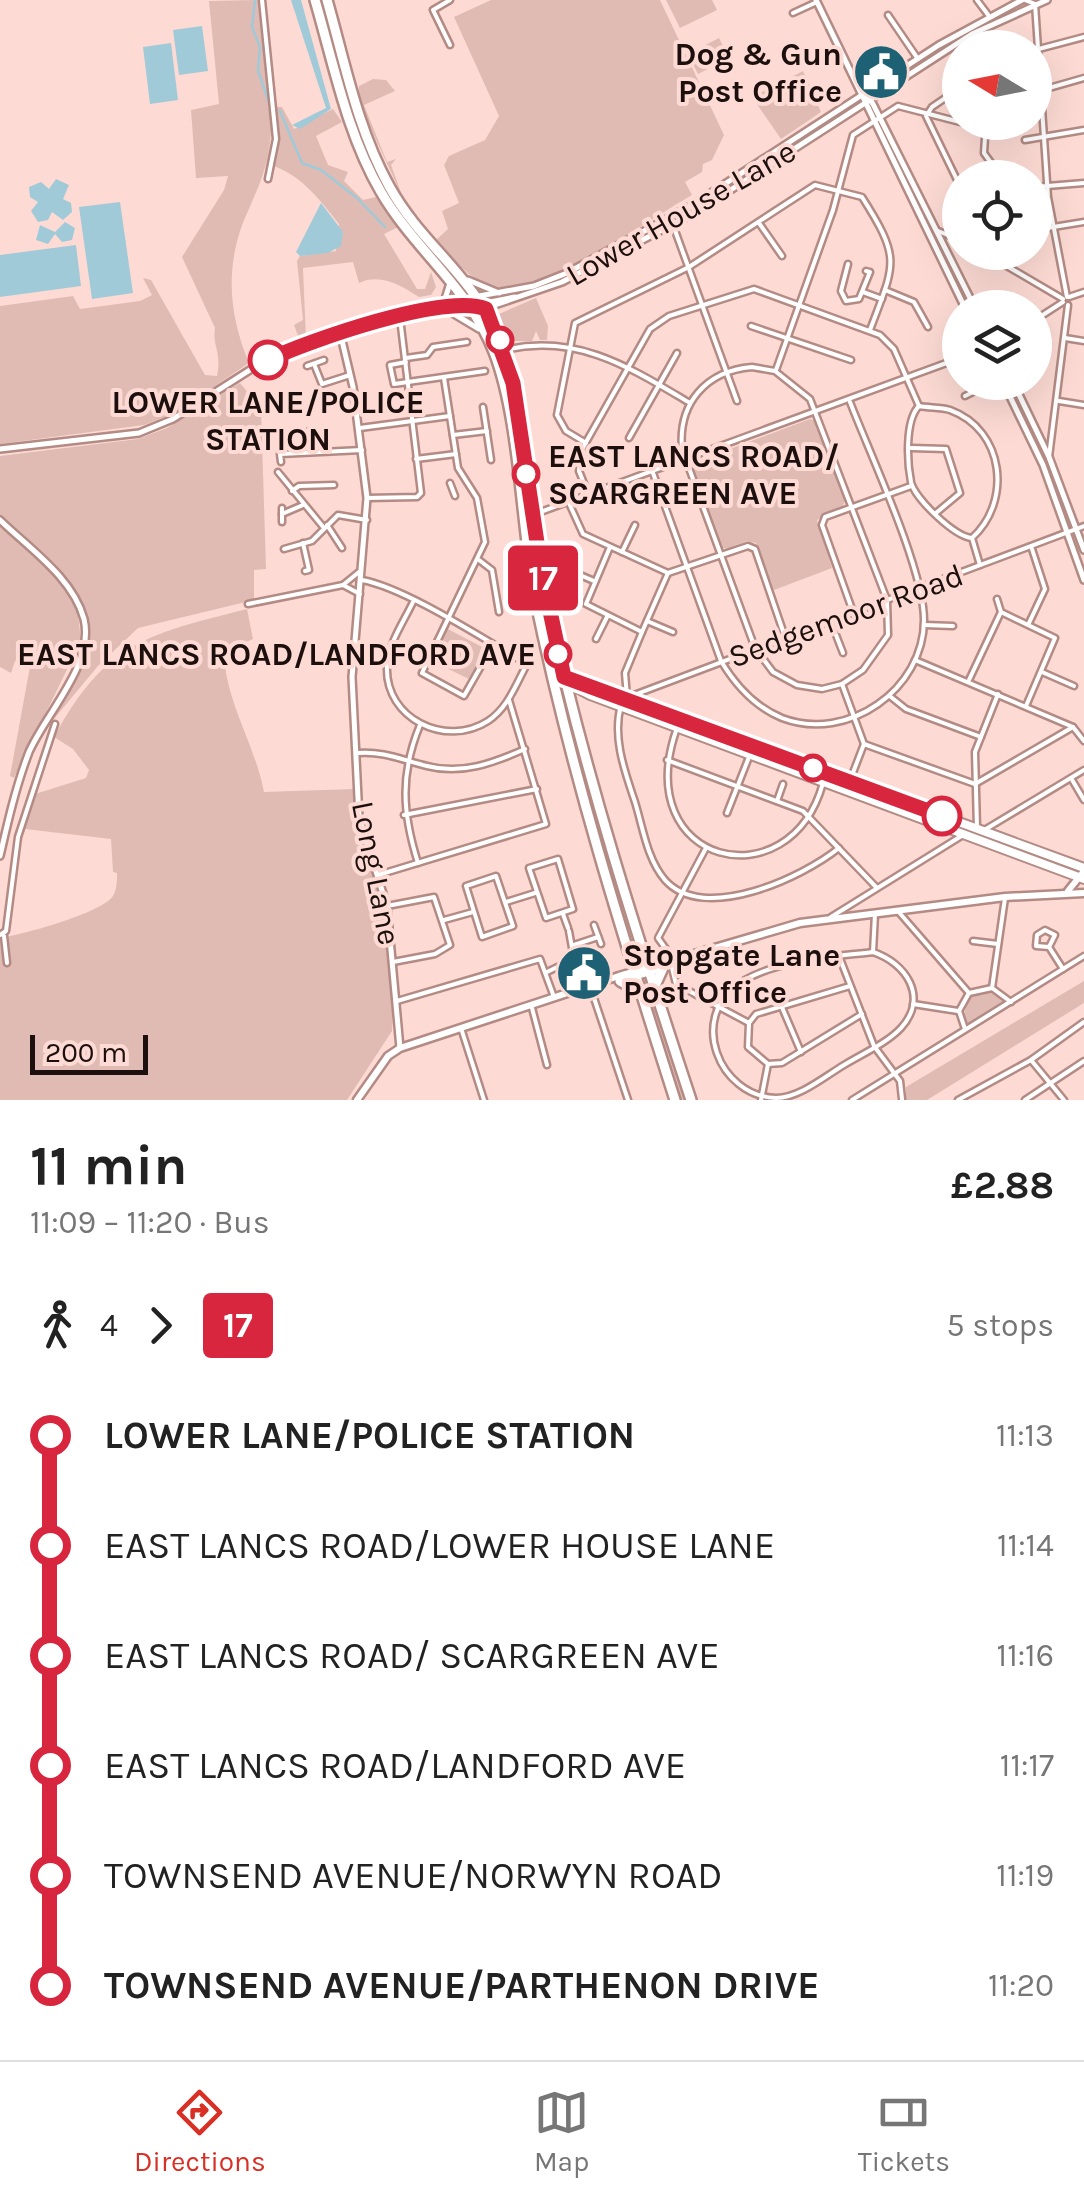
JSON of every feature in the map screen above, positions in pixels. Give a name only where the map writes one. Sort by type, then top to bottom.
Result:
[{"type":"highway","points":[[315,0],[349,120],[366,164],[404,224],[493,323],[516,395],[527,518]]},
{"type":"highway","points":[[327,0],[363,128],[390,188],[476,304],[500,371]]},
{"type":"highway","points":[[414,223],[465,279],[498,353],[559,680],[628,954],[675,1100]]},
{"type":"highway","points":[[559,680],[570,704],[642,951],[691,1100]]},
{"type":"highway","points":[[642,951],[669,965],[654,988]]},
{"type":"highway","points":[[628,954],[619,978],[640,992]]},
{"type":"main road","points":[[559,680],[590,695],[624,701],[677,728],[751,751],[822,782],[847,786]]},
{"type":"main road","points":[[559,680],[1083,874],[1067,892]]},
{"type":"main road","points":[[570,704],[577,697],[590,695]]},
{"type":"main road","points":[[357,1100],[388,1056],[400,1048],[619,978],[831,917],[1005,897],[1084,893]]},
{"type":"street","points":[[262,0],[276,139],[268,179]]},
{"type":"street","points":[[450,0],[433,10],[449,44],[456,39]]},
{"type":"street","points":[[977,0],[989,16]]},
{"type":"street","points":[[1024,0],[1036,2],[1037,30]]},
{"type":"street","name":"Lower House Lane","points":[[476,304],[501,306],[534,293],[673,225],[854,110],[875,88],[918,59],[989,16],[1024,0]]},
{"type":"street","name":"Lower House Lane","points":[[476,304],[567,274],[654,228],[972,34],[1047,0]]},
{"type":"street","points":[[793,14],[816,1],[957,290]]},
{"type":"street","points":[[888,15],[918,59]]},
{"type":"street","points":[[1052,45],[1084,37]]},
{"type":"street","points":[[854,78],[875,88]]},
{"type":"street","points":[[1052,88],[1084,78]]},
{"type":"street","points":[[875,116],[884,91]]},
{"type":"street","points":[[926,114],[942,102]]},
{"type":"street","points":[[776,371],[839,190],[853,135],[875,116],[898,106],[942,118]]},
{"type":"street","points":[[854,110],[875,116],[966,290]]},
{"type":"street","points":[[926,114],[948,160]]},
{"type":"street","points":[[1052,136],[1084,130]]},
{"type":"street","points":[[1052,186],[1084,183]]},
{"type":"street","points":[[586,443],[566,431],[557,415],[575,323],[689,267],[815,185],[862,197],[892,254],[893,266],[870,330]]},
{"type":"street","points":[[1049,457],[1066,338],[1067,301],[1052,220]]},
{"type":"street","points":[[1053,227],[1084,222]]},
{"type":"street","points":[[759,223],[782,256]]},
{"type":"street","points":[[673,225],[737,401]]},
{"type":"street","points":[[938,234],[942,230]]},
{"type":"street","points":[[848,264],[842,296],[853,302],[863,292],[870,272],[866,271]]},
{"type":"street","points":[[1014,270],[1067,301]]},
{"type":"street","points":[[430,310],[450,293],[450,278]]},
{"type":"street","points":[[465,279],[501,294]]},
{"type":"street","points":[[589,496],[578,461],[657,322],[747,289],[870,330],[889,342],[920,406]]},
{"type":"street","points":[[885,290],[914,302],[928,328]]},
{"type":"street","points":[[863,292],[882,299]]},
{"type":"street","points":[[1052,310],[1084,292]]},
{"type":"street","points":[[0,449],[114,438],[150,430],[256,366],[340,332],[430,310],[534,293]]},
{"type":"street","points":[[430,310],[452,312],[476,304]]},
{"type":"street","points":[[493,323],[501,306]]},
{"type":"street","points":[[452,312],[484,331]]},
{"type":"street","points":[[367,498],[417,497],[420,493],[400,318]]},
{"type":"street","points":[[752,326],[851,360]]},
{"type":"street","name":"Long Lane","points":[[340,332],[360,428],[367,498],[352,677],[362,837],[387,906],[400,1048]]},
{"type":"street","points":[[1066,338],[1084,340]]},
{"type":"street","points":[[467,342],[433,347],[427,355],[390,367],[392,382],[484,371]]},
{"type":"street","points":[[504,350],[570,345],[628,368],[690,403]]},
{"type":"street","points":[[629,438],[677,354]]},
{"type":"street","points":[[307,366],[324,360]]},
{"type":"street","points":[[314,364],[322,384],[350,375]]},
{"type":"street","points":[[527,518],[942,366]]},
{"type":"street","points":[[752,367],[776,371],[802,388],[853,507],[887,600],[888,635],[863,670],[842,684],[822,688],[798,685],[773,672],[755,648],[721,556],[686,460],[682,424],[690,403],[705,384],[727,371],[752,367]]},
{"type":"street","points":[[444,378],[456,454],[481,510],[486,542],[421,670],[425,676],[464,696],[493,645]]},
{"type":"street","points":[[1011,400],[1042,465],[1084,580]]},
{"type":"street","points":[[1022,400],[1081,528],[1084,550]]},
{"type":"street","points":[[1058,401],[1084,405]]},
{"type":"street","points":[[653,473],[721,662],[734,683],[758,706],[784,719],[811,724],[855,717],[891,697],[915,660],[924,625],[919,588],[850,402]]},
{"type":"street","points":[[483,406],[491,460]]},
{"type":"street","points":[[920,406],[949,410],[968,420],[986,437],[997,462],[995,504],[986,525],[972,538],[961,538],[911,486],[910,422],[920,406]]},
{"type":"street","points":[[360,428],[450,416]]},
{"type":"street","points":[[309,430],[310,453]]},
{"type":"street","points":[[453,435],[487,431]]},
{"type":"street","points":[[280,443],[281,462]]},
{"type":"street","points":[[910,448],[946,449],[960,493],[936,514]]},
{"type":"street","points":[[280,454],[362,450]]},
{"type":"street","points":[[416,459],[456,454]]},
{"type":"street","points":[[278,472],[282,484],[342,548]]},
{"type":"street","points":[[455,496],[453,485],[465,480]]},
{"type":"street","points":[[292,491],[299,486],[334,485]]},
{"type":"street","points":[[852,612],[822,524],[825,518],[911,486]]},
{"type":"street","points":[[569,504],[579,530],[668,574],[748,546],[756,549],[785,638]]},
{"type":"street","points":[[282,522],[282,511],[303,505]]},
{"type":"street","points":[[284,549],[303,543],[338,515],[367,520]]},
{"type":"street","points":[[0,520],[65,582],[80,608],[86,641],[81,660],[28,754],[0,856]]},
{"type":"street","points":[[622,552],[635,525]]},
{"type":"street","name":"Sedgemoor Road","points":[[624,701],[755,648],[1081,528]]},
{"type":"street","points":[[972,538],[980,566]]},
{"type":"street","points":[[303,543],[307,571],[318,568]]},
{"type":"street","points":[[610,548],[586,604],[642,632]]},
{"type":"street","points":[[1028,624],[1044,589],[1032,549]]},
{"type":"street","points":[[480,560],[492,570],[499,612]]},
{"type":"street","points":[[248,604],[343,585],[363,568]]},
{"type":"street","points":[[580,574],[595,581]]},
{"type":"street","points":[[668,574],[625,673],[623,764],[652,858],[664,879],[703,900],[728,897],[807,871],[840,848]]},
{"type":"street","points":[[362,580],[413,602],[527,664],[509,700],[489,720],[472,728],[444,732],[420,724],[398,705],[388,679],[389,652],[413,602]]},
{"type":"street","points":[[343,585],[360,594]]},
{"type":"street","points":[[969,680],[1000,612],[996,598]]},
{"type":"street","points":[[1000,612],[1055,638],[1026,706]]},
{"type":"street","points":[[596,639],[607,616]]},
{"type":"street","points":[[647,621],[673,632]]},
{"type":"street","points":[[831,622],[842,652]]},
{"type":"street","points":[[924,625],[953,626]]},
{"type":"street","points":[[915,660],[1074,727],[1084,741]]},
{"type":"street","points":[[1041,672],[1074,686]]},
{"type":"street","points":[[842,684],[864,744],[847,786]]},
{"type":"street","points":[[998,694],[975,752],[981,834],[1084,770]]},
{"type":"street","points":[[891,697],[906,708],[981,737]]},
{"type":"street","points":[[378,875],[546,824],[509,700]]},
{"type":"street","points":[[7,963],[2,936],[18,837],[55,724]]},
{"type":"street","points":[[418,863],[404,815],[407,760],[420,724]]},
{"type":"street","points":[[864,744],[975,784],[1074,727]]},
{"type":"street","points":[[677,728],[667,760],[667,793],[681,827],[706,848],[738,856],[759,854],[787,838],[808,816],[822,782]]},
{"type":"street","points":[[358,753],[440,769],[464,769],[525,748]]},
{"type":"street","points":[[727,814],[751,751]]},
{"type":"street","points":[[667,760],[808,816],[876,887]]},
{"type":"street","points":[[1071,778],[1084,800]]},
{"type":"street","points":[[777,801],[783,784]]},
{"type":"street","points":[[404,815],[537,789]]},
{"type":"street","points":[[831,917],[965,830]]},
{"type":"street","points":[[706,848],[658,938],[680,986],[749,1023]]},
{"type":"street","points":[[558,859],[573,905],[563,914],[544,916],[536,893],[530,868],[558,859]]},
{"type":"street","points":[[496,876],[513,926],[509,931],[482,938],[473,912],[468,884],[496,876]]},
{"type":"street","points":[[506,902],[536,893]]},
{"type":"street","points":[[387,906],[432,896],[449,948],[394,962]]},
{"type":"street","points":[[992,988],[1005,897]]},
{"type":"street","points":[[897,910],[969,993]]},
{"type":"street","points":[[442,920],[473,912]]},
{"type":"street","points":[[546,972],[564,968],[574,959],[574,944],[563,914]]},
{"type":"street","points":[[873,952],[875,914]]},
{"type":"street","points":[[594,925],[600,944]]},
{"type":"street","points":[[574,944],[598,937]]},
{"type":"street","points":[[973,941],[999,944]]},
{"type":"street","points":[[1049,947],[1063,969]]},
{"type":"street","points":[[873,952],[900,964],[913,990],[913,1004],[899,1031],[785,1098],[762,1099],[733,1082],[720,1066],[713,1046],[718,1006],[743,981],[839,956],[873,952]]},
{"type":"street","points":[[839,956],[874,1046],[896,1073],[902,1100]]},
{"type":"street","points":[[852,1100],[1084,956]]},
{"type":"street","points":[[396,1002],[540,959],[555,1000]]},
{"type":"street","points":[[850,986],[756,1014],[749,1023],[748,1047],[768,1064],[782,1063],[862,1014]]},
{"type":"street","points":[[591,988],[628,1100]]},
{"type":"street","points":[[959,1011],[969,993],[992,988],[1011,1002]]},
{"type":"street","points":[[781,1004],[801,1052]]},
{"type":"street","points":[[913,1004],[959,1011]]},
{"type":"street","points":[[532,1008],[547,1065]]},
{"type":"street","points":[[959,1011],[966,1029]]},
{"type":"street","points":[[958,1100],[1031,1060],[1084,1022]]},
{"type":"street","points":[[461,1028],[484,1100]]},
{"type":"street","points":[[1031,1060],[1064,1100]]},
{"type":"street","points":[[1025,1100],[1052,1086],[1084,1061]]},
{"type":"street","points":[[762,1099],[768,1064]]},
{"type":"street","points":[[1076,1067],[1084,1076]]},
{"type":"shaded area","points":[[258,0],[271,97],[271,136],[264,171],[238,238],[232,274],[237,327],[249,363],[175,413],[144,425],[0,444],[0,306],[73,296],[80,309],[140,301],[152,295],[143,278],[151,280],[205,375],[217,376],[215,328],[182,257],[224,190],[228,176],[196,178],[191,110],[219,104],[209,1]]},
{"type":"shaded area","points":[[491,0],[660,0],[724,135],[712,160],[685,182],[692,195],[575,264],[504,287],[474,278],[436,240],[448,229],[442,211],[459,203],[444,165],[449,156],[485,140],[499,116],[454,17]]},
{"type":"shaded area","points":[[666,0],[712,0],[717,10],[680,28]]},
{"type":"shaded area","points":[[719,38],[729,58],[698,74],[688,54]]},
{"type":"shaded area","points":[[803,71],[821,112],[781,139],[752,97]]},
{"type":"shaded area","points":[[373,79],[386,80],[395,91],[364,105],[387,162],[396,159],[391,165],[403,198],[358,101],[359,86]]},
{"type":"shaded area","points":[[276,107],[282,107],[294,129],[333,109],[342,122],[316,136],[328,165],[348,172],[344,181],[363,200],[376,197],[398,227],[384,234],[417,289],[425,289],[431,272],[436,287],[431,295],[419,297],[384,280],[359,283],[353,262],[303,268],[306,339],[300,341],[294,325],[303,320],[297,261],[300,256],[336,251],[339,224],[302,183],[274,166]]},
{"type":"shaded area","points":[[536,298],[548,326],[547,340],[540,340],[536,331],[532,341],[505,341],[499,314]]},
{"type":"shaded area","points":[[240,383],[261,408],[266,569],[254,570],[254,600],[138,628],[98,666],[53,720],[49,718],[81,652],[85,627],[81,605],[52,564],[0,516],[0,456],[138,439],[167,428]]},
{"type":"shaded area","points":[[810,419],[816,421],[845,500],[843,506],[817,520],[832,568],[774,590],[756,543],[747,541],[726,549],[720,546],[692,468],[695,462]]},
{"type":"shaded area","points":[[0,525],[63,585],[78,614],[81,641],[14,778],[10,776],[31,661],[15,661],[11,673],[0,667]]},
{"type":"shaded area","points":[[247,609],[253,639],[224,652],[229,688],[264,792],[354,789],[358,842],[381,892],[392,1031],[347,1100],[0,1100],[0,938],[94,909],[113,896],[116,885],[111,839],[25,829],[35,794],[86,778],[89,770],[73,749],[54,737],[92,680],[133,646],[183,626]]},
{"type":"shaded area","points":[[446,628],[486,649],[471,680],[430,660]]},
{"type":"shaded area","points":[[1084,981],[1084,1003],[927,1100],[906,1100],[906,1087]]},
{"type":"shaded area","points":[[649,982],[687,1100],[678,1100],[643,983]]},
{"type":"shaded area","points":[[987,990],[1005,1001],[968,1024],[964,1014],[969,998]]},
{"type":"water","points":[[291,0],[301,0],[331,109],[300,129],[292,125],[326,108]]},
{"type":"water","points":[[202,26],[208,71],[179,75],[173,30]]},
{"type":"water","points":[[171,43],[178,100],[150,104],[143,47]]},
{"type":"water","points":[[56,179],[69,185],[63,199],[71,203],[72,212],[63,220],[52,212],[48,220],[38,222],[31,211],[38,202],[30,197],[29,187],[41,182],[49,189]]},
{"type":"water","points":[[120,202],[133,293],[92,299],[79,207]]},
{"type":"water","points":[[321,203],[343,232],[341,246],[328,253],[300,256],[296,252]]},
{"type":"water","points":[[65,222],[75,228],[72,240],[62,242],[55,234],[48,244],[36,240],[40,225],[55,232]]},
{"type":"water","points":[[76,245],[81,286],[0,297],[0,255]]},
{"type":"waterway","points":[[255,0],[252,27],[260,47],[258,71],[270,105]]},
{"type":"waterway","points":[[280,111],[302,163],[321,170],[357,198],[385,227]]},
{"type":"bus line","name":"17","points":[[268,360],[337,332],[458,306],[486,309],[513,383],[541,569],[564,677],[942,816]]},
{"type":"place","name":"Dog & Gun Post Office","points":[[881,72]]},
{"type":"place","name":"LOWER LANE/POLICE STATION","points":[[268,360]]},
{"type":"place","name":"EAST LANCS ROAD/ SCARGREEN AVE","points":[[526,474]]},
{"type":"place","name":"EAST LANCS ROAD/LANDFORD AVE","points":[[558,654]]},
{"type":"place","name":"Stopgate Lane Post Office","points":[[584,973]]}]
